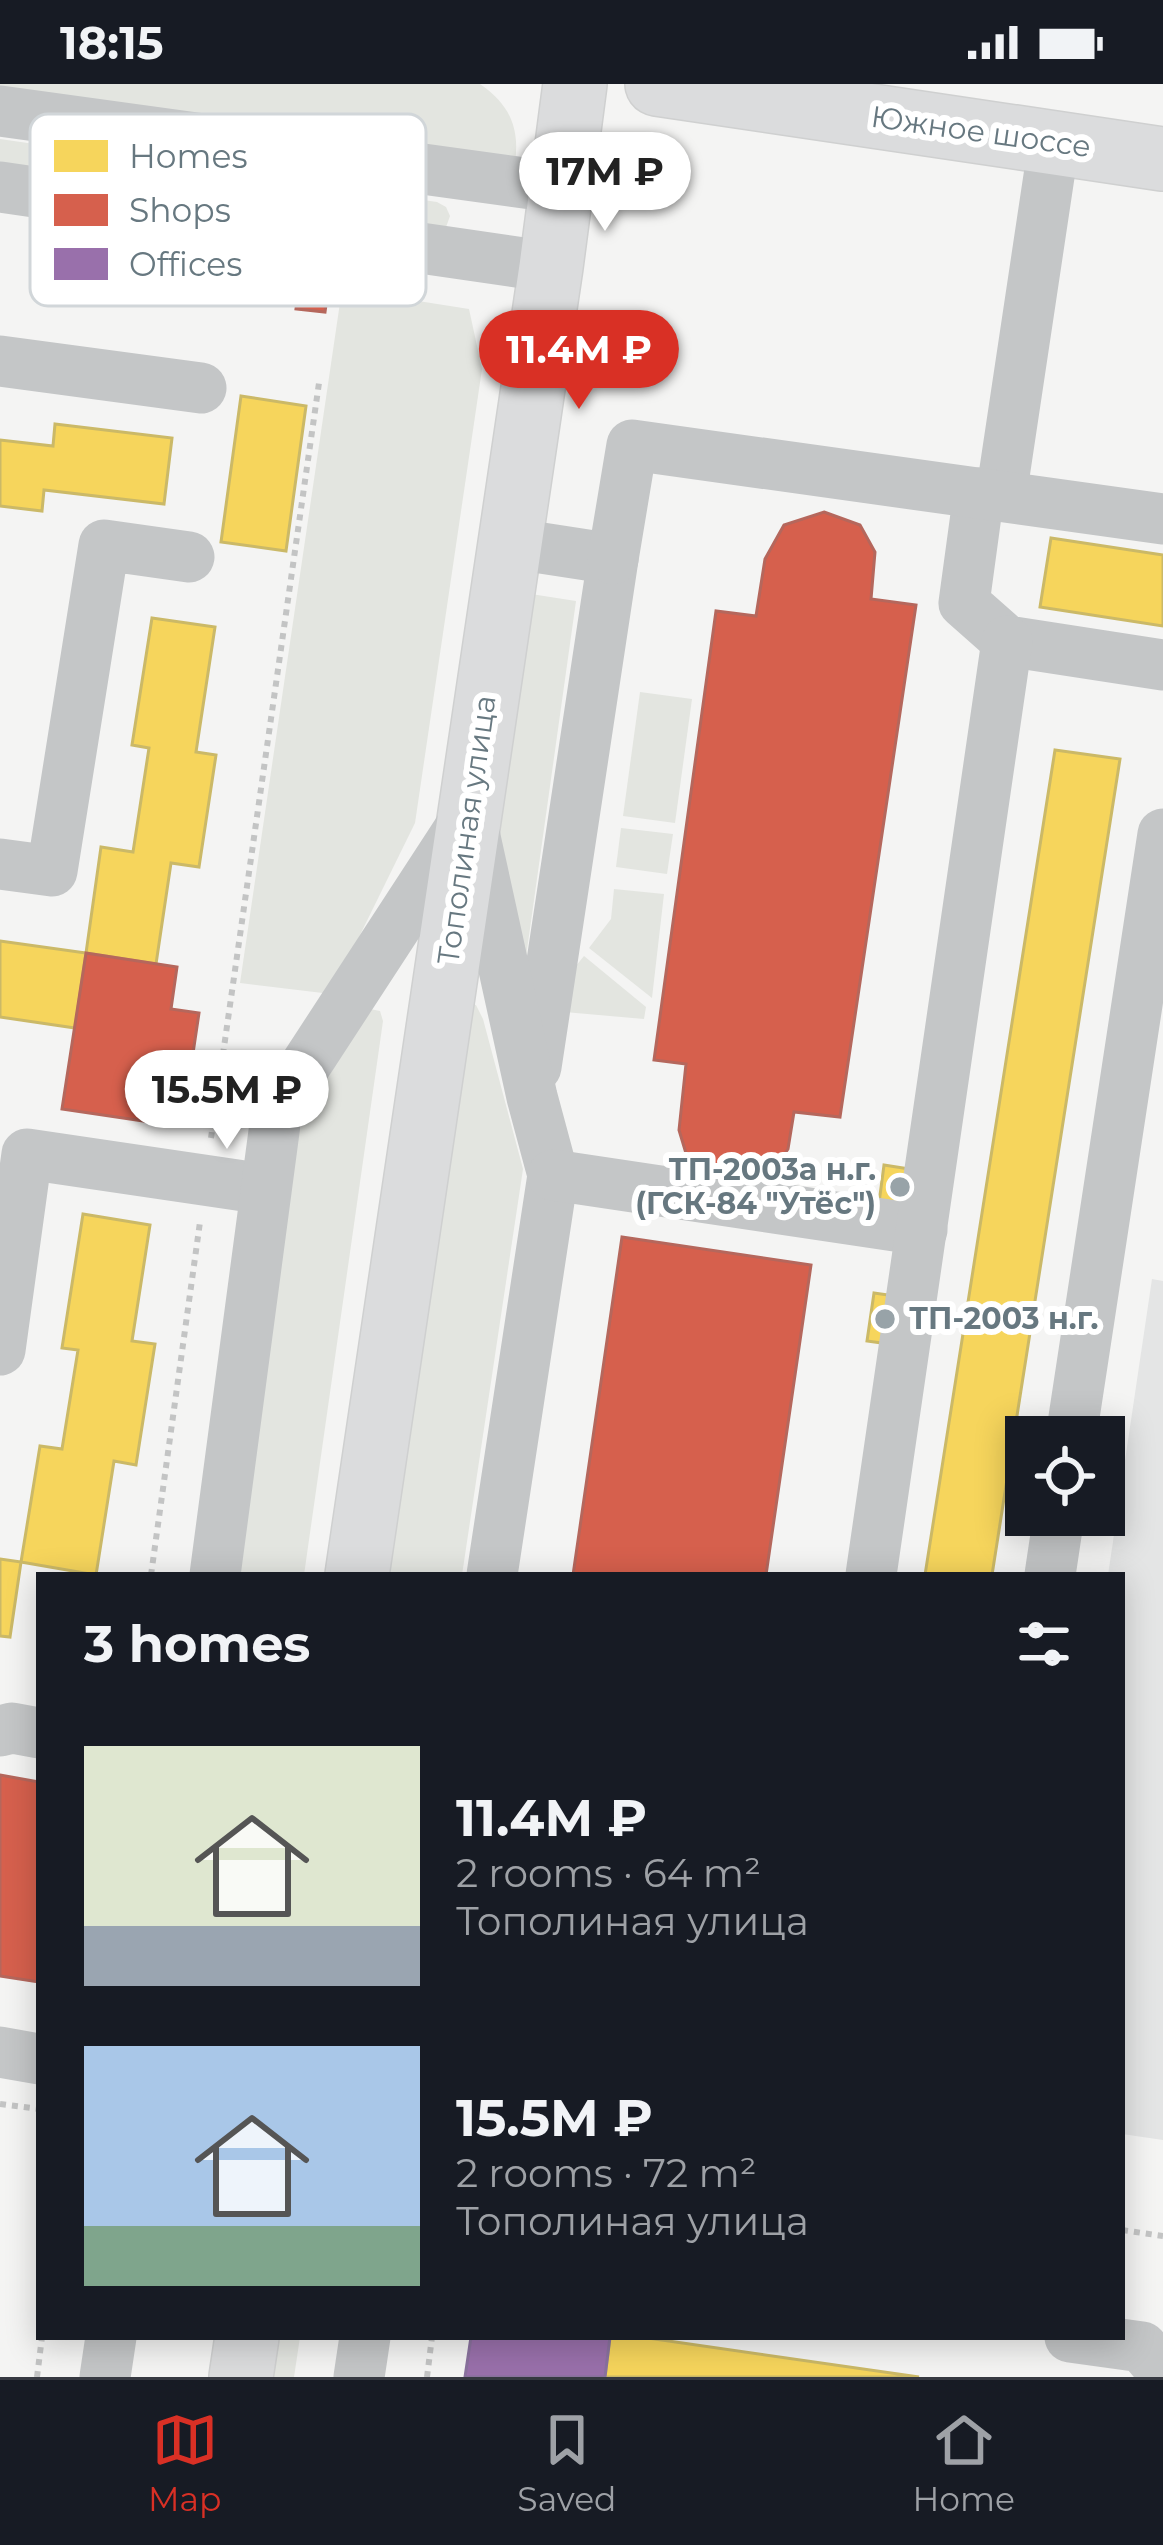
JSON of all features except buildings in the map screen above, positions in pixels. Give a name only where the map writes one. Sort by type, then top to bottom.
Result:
[{"type":"main road","name":"Тополиная улица","points":[[357,1572],[575,84]]},
{"type":"main road","name":"Южное шоссе","points":[[657,84],[1163,159]]},
{"type":"main road","points":[[241,2377],[247,2340]]},
{"type":"street","points":[[0,111],[30,115]]},
{"type":"street","points":[[1054,143],[990,495],[964,603],[1007,641],[1163,665]]},
{"type":"street","points":[[426,169],[561,188]]},
{"type":"street","points":[[0,187],[30,191]]},
{"type":"street","points":[[426,249],[551,267]]},
{"type":"street","points":[[0,361],[201,388]]},
{"type":"street","points":[[532,1097],[632,445],[1163,519]]},
{"type":"street","points":[[509,543],[613,559]]},
{"type":"street","points":[[0,864],[52,871],[104,545],[189,557]]},
{"type":"street","points":[[871,1572],[1007,641]]},
{"type":"street","points":[[470,813],[553,1175],[492,1572]]},
{"type":"street","points":[[215,1572],[277,1109],[470,813]]},
{"type":"street","points":[[1075,1416],[1150,1021],[1163,834]]},
{"type":"street","points":[[0,1350],[14,1151],[265,1189]]},
{"type":"street","points":[[553,1175],[922,1230]]},
{"type":"street","points":[[1050,1572],[1056,1536]]},
{"type":"street","points":[[0,1731],[36,1732]]},
{"type":"street","points":[[0,2052],[36,2058]]},
{"type":"street","points":[[105,2377],[111,2340]]},
{"type":"street","points":[[359,2377],[364,2340]]},
{"type":"street","points":[[1092,2340],[1142,2347],[1163,2372],[1162,2377]]},
{"type":"path","points":[[152,1572],[319,383]]},
{"type":"path","points":[[0,2104],[36,2109]]},
{"type":"path","points":[[1125,2230],[1163,2236]]},
{"type":"path","points":[[37,2377],[42,2340]]},
{"type":"path","points":[[427,2377],[432,2340]]},
{"type":"shaded area","points":[[0,84],[480,84],[510,118],[516,138],[515,163],[426,153],[426,114],[72,114],[0,106]]},
{"type":"shaded area","points":[[0,139],[30,143],[30,176],[0,172]]},
{"type":"shaded area","points":[[426,200],[446,207],[450,216],[445,230],[426,228]]},
{"type":"shaded area","points":[[426,302],[469,309],[482,369],[415,823],[331,994],[240,983],[340,306],[426,306]]},
{"type":"shaded area","points":[[531,594],[576,601],[526,957],[481,939]]},
{"type":"shaded area","points":[[640,692],[692,699],[675,823],[623,816]]},
{"type":"shaded area","points":[[621,828],[673,834],[667,874],[616,867]]},
{"type":"shaded area","points":[[614,889],[664,894],[652,998],[589,948],[611,919]]},
{"type":"shaded area","points":[[584,956],[646,1007],[644,1019],[553,1011],[554,993]]},
{"type":"shaded area","points":[[470,1004],[476,1005],[483,1019],[523,1169],[462,1572],[385,1572]]},
{"type":"shaded area","points":[[370,1009],[380,1011],[383,1021],[304,1572],[229,1572],[290,1147]]},
{"type":"shaded area","points":[[1152,1279],[1163,1281],[1163,2140],[1125,2134],[1125,1572],[1108,1572],[1114,1536],[1125,1536],[1125,1461]]},
{"type":"shaded area","points":[[272,2340],[300,2340],[294,2377],[266,2377]]},
{"type":"place","name":"ТП-2003а н.г. (ГСК-84 \"Утёс\")","points":[[900,1187]]},
{"type":"place","name":"ТП-2003 н.г.","points":[[885,1319]]}]
